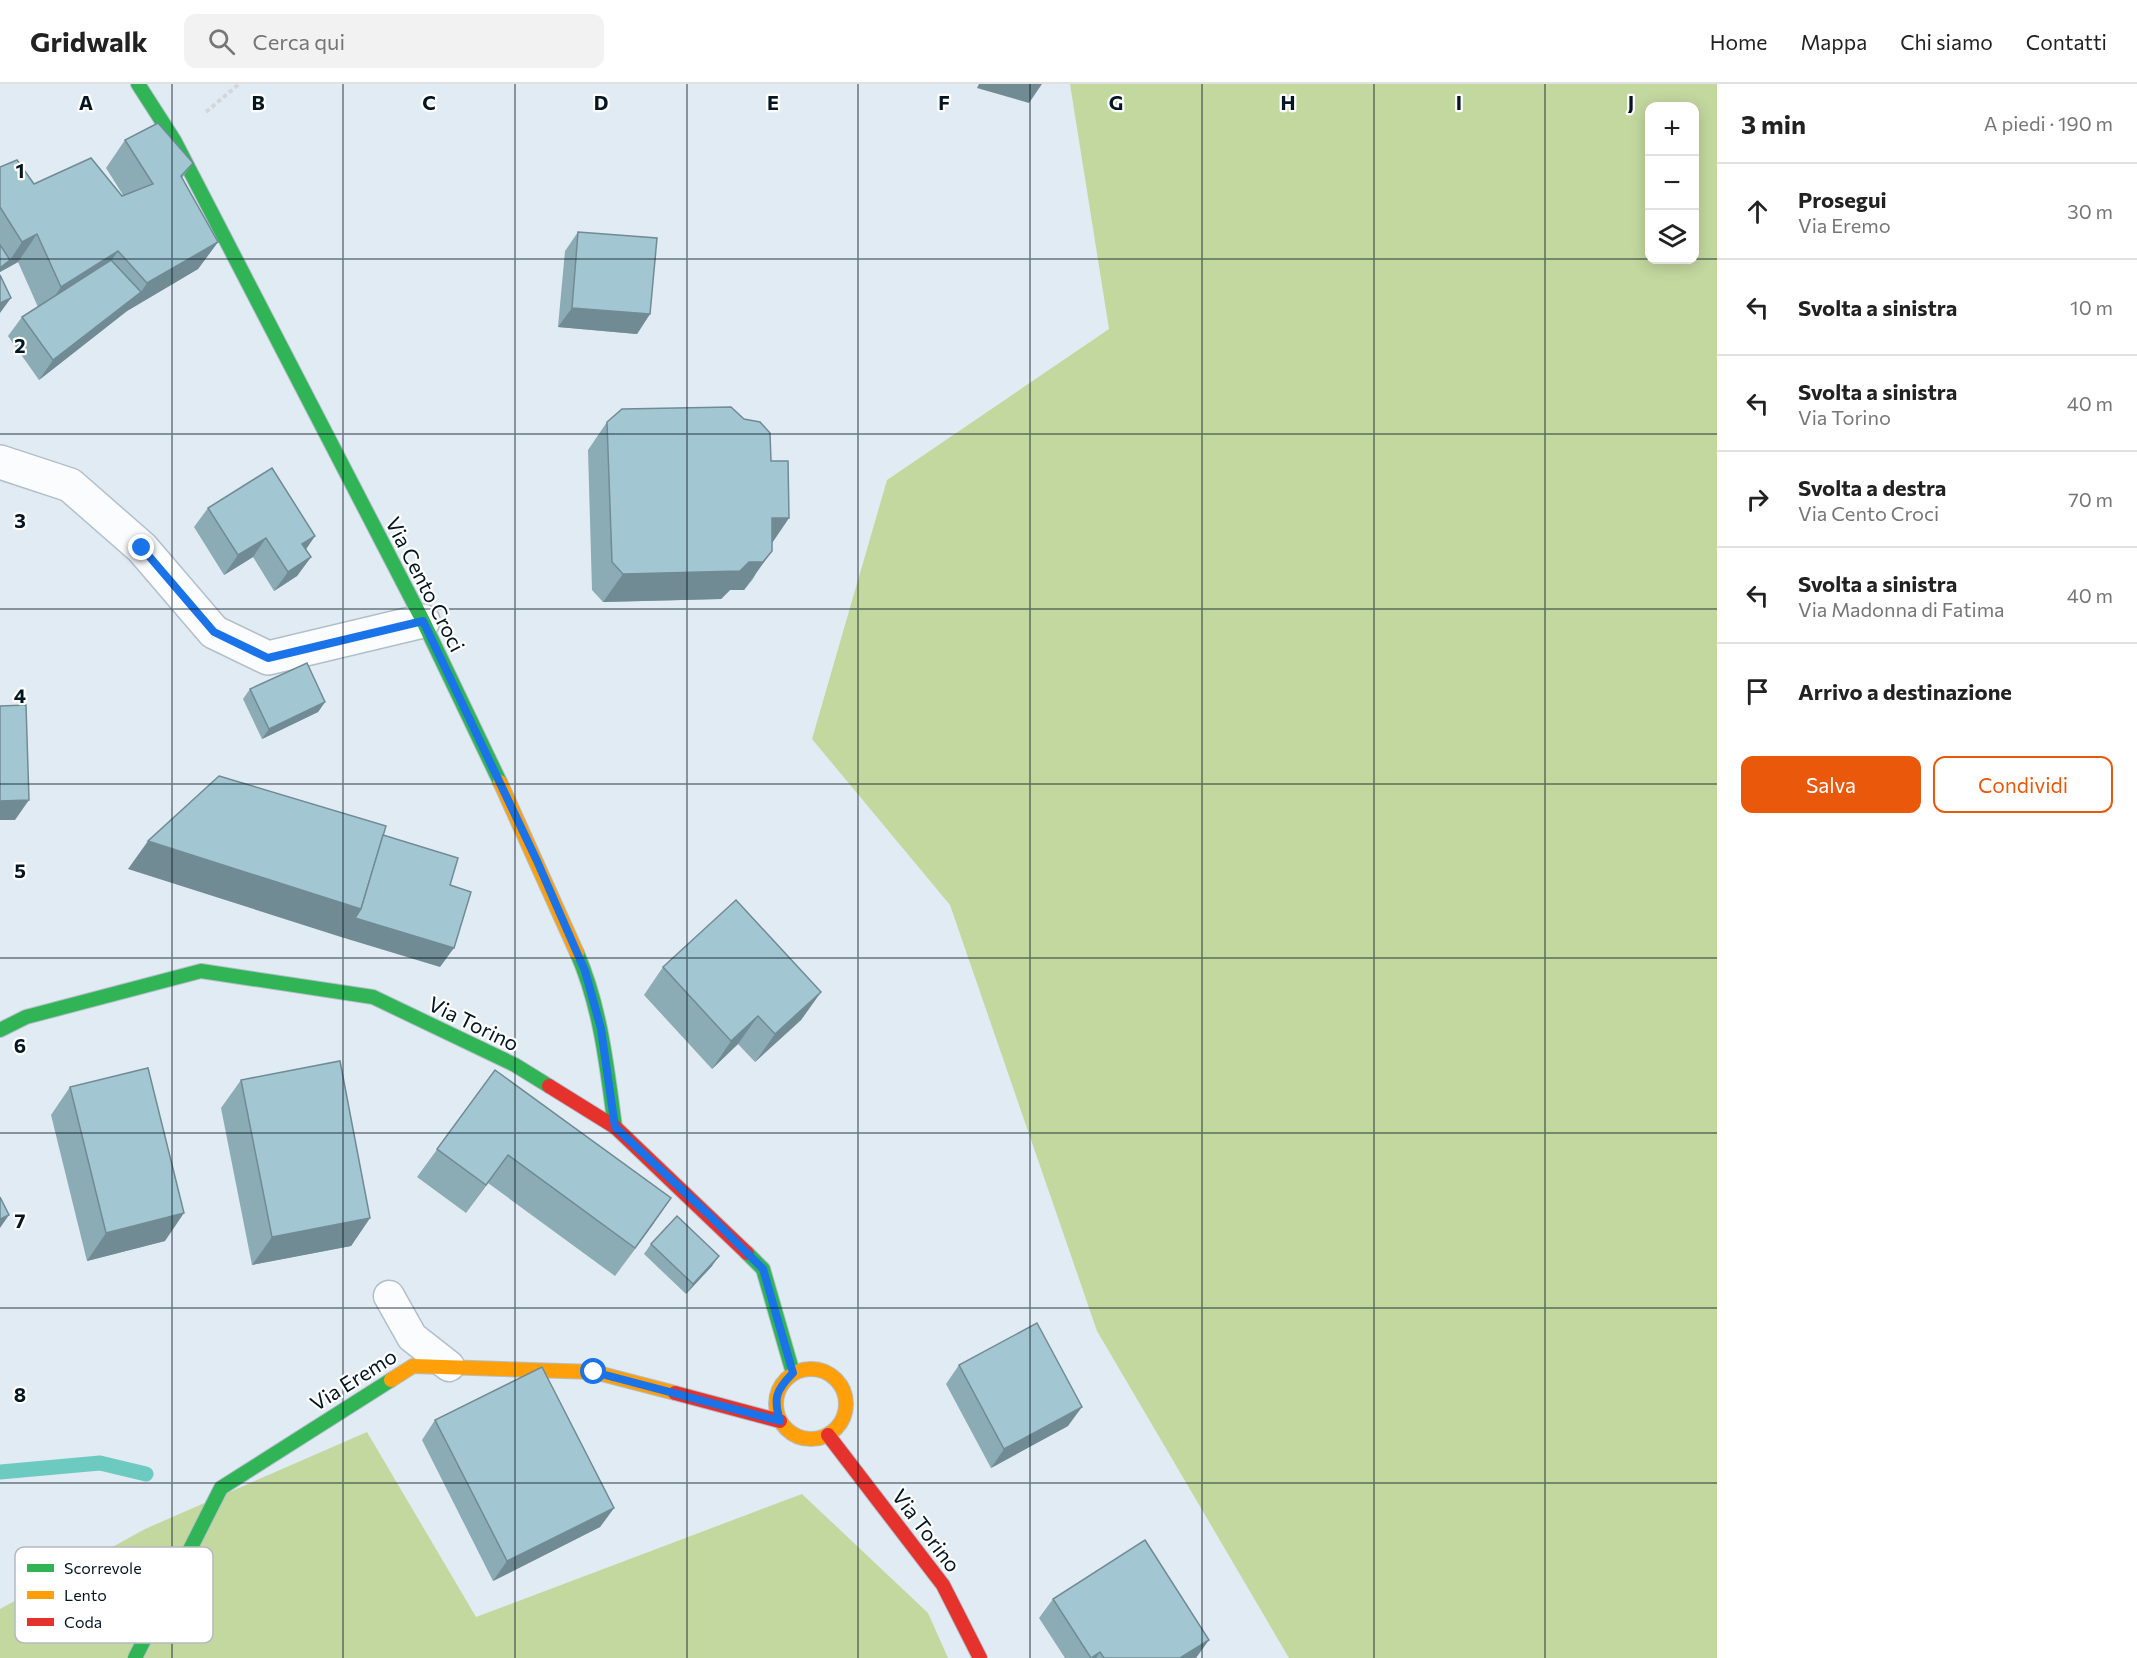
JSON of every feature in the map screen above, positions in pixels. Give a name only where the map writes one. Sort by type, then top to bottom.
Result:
[{"type":"street","name":"Via Cento Croci","points":[[138,84],[174,140],[423,621],[537,861],[585,971],[601,1029],[615,1127]]},
{"type":"street","points":[[0,462],[70,485],[142,548],[214,632],[268,658],[423,621]]},
{"type":"street","name":"Via Torino","points":[[0,1030],[26,1017],[201,971],[373,997],[515,1065],[615,1127],[763,1269],[793,1373]]},
{"type":"street","name":"Via Eremo","points":[[191,1547],[221,1488],[413,1366],[594,1372],[780,1421]]},
{"type":"street","points":[[811,1369],[828,1373],[841,1386],[846,1404],[841,1421],[828,1435],[811,1440],[793,1435],[780,1421],[775,1404],[780,1386],[793,1373],[811,1369]]},
{"type":"street","name":"Via Torino","points":[[828,1435],[944,1585],[980,1658]]},
{"type":"street","name":"Via Eremo","points":[[135,1658],[143,1643]]},
{"type":"lane","points":[[389,1296],[412,1337],[449,1366]]},
{"type":"green space","points":[[1070,84],[1717,84],[1717,1658],[1289,1658],[1097,1331],[950,905],[812,739],[887,480],[1109,329]]},
{"type":"green space","points":[[367,1432],[476,1617],[802,1494],[928,1613],[948,1658],[0,1658],[0,1609],[15,1601],[15,1643],[213,1643],[213,1547],[112,1547],[145,1529]]},
{"type":"building","points":[[158,123],[193,163],[181,176],[218,242],[147,283],[118,251],[61,287],[37,234],[22,242],[0,207],[0,167],[17,160],[34,184],[91,158],[122,196],[153,184],[125,140]]},
{"type":"building","points":[[578,232],[657,238],[650,314],[572,308]]},
{"type":"building","points":[[0,245],[10,260],[0,268]]},
{"type":"building","points":[[111,260],[141,292],[53,360],[22,317]]},
{"type":"building","points":[[0,275],[11,298],[0,303]]},
{"type":"building","points":[[731,407],[744,419],[760,422],[770,433],[771,461],[788,461],[789,518],[772,518],[772,551],[763,562],[749,562],[740,571],[623,574],[612,562],[607,422],[622,409]]},
{"type":"building","points":[[272,468],[315,536],[302,544],[311,557],[288,572],[266,538],[238,555],[208,508]]},
{"type":"building","points":[[307,663],[325,702],[269,729],[250,689]]},
{"type":"building","points":[[26,705],[29,800],[0,801],[0,706]]},
{"type":"building","points":[[219,776],[386,826],[361,909],[148,841]]},
{"type":"building","points":[[383,835],[458,858],[450,885],[471,892],[454,948],[355,918],[361,909]]},
{"type":"building","points":[[736,900],[821,992],[775,1034],[758,1016],[731,1041],[663,967]]},
{"type":"building","points":[[340,1061],[370,1218],[272,1237],[241,1080]]},
{"type":"building","points":[[148,1068],[184,1213],[106,1233],[70,1087]]},
{"type":"building","points":[[495,1070],[671,1198],[635,1248],[508,1155],[486,1185],[437,1149]]},
{"type":"building","points":[[0,1197],[9,1215],[0,1219]]},
{"type":"building","points":[[677,1216],[719,1256],[693,1284],[651,1244]]},
{"type":"building","points":[[1037,1323],[1082,1407],[1004,1449],[959,1365]]},
{"type":"building","points":[[542,1367],[614,1508],[507,1561],[435,1420]]},
{"type":"building","points":[[1145,1540],[1209,1640],[1180,1658],[1104,1658],[1100,1652],[1091,1658],[1053,1599]]},
{"type":"waterway","points":[[0,1472],[100,1463],[146,1474]]},
{"type":"traffic: fast","points":[[138,84],[174,140],[423,621],[500,782]]},
{"type":"traffic: fast","points":[[577,953],[597,1017],[615,1127]]},
{"type":"traffic: fast","points":[[0,1030],[26,1017],[201,971],[373,997],[515,1065],[549,1086]]},
{"type":"traffic: fast","points":[[747,1253],[763,1269],[793,1373]]},
{"type":"traffic: fast","points":[[191,1547],[221,1488],[391,1380]]},
{"type":"traffic: fast","points":[[135,1658],[143,1643]]},
{"type":"traffic: slow","points":[[500,782],[577,953]]},
{"type":"traffic: slow","points":[[391,1380],[413,1366],[594,1372],[675,1393]]},
{"type":"traffic: slow","points":[[811,1369],[830,1375],[840,1385],[846,1404],[840,1423],[830,1433],[811,1439],[792,1433],[782,1423],[776,1404],[782,1385],[792,1375],[811,1369]]},
{"type":"traffic: jam","points":[[549,1086],[615,1127],[747,1253]]},
{"type":"traffic: jam","points":[[675,1393],[780,1421]]},
{"type":"traffic: jam","points":[[828,1435],[943,1585],[980,1658]]},
{"type":"route","points":[[142,548],[214,632],[268,658],[423,621],[537,861],[585,971],[601,1029],[615,1127],[763,1269],[793,1373],[780,1386],[775,1404],[780,1421],[594,1372]]}]
